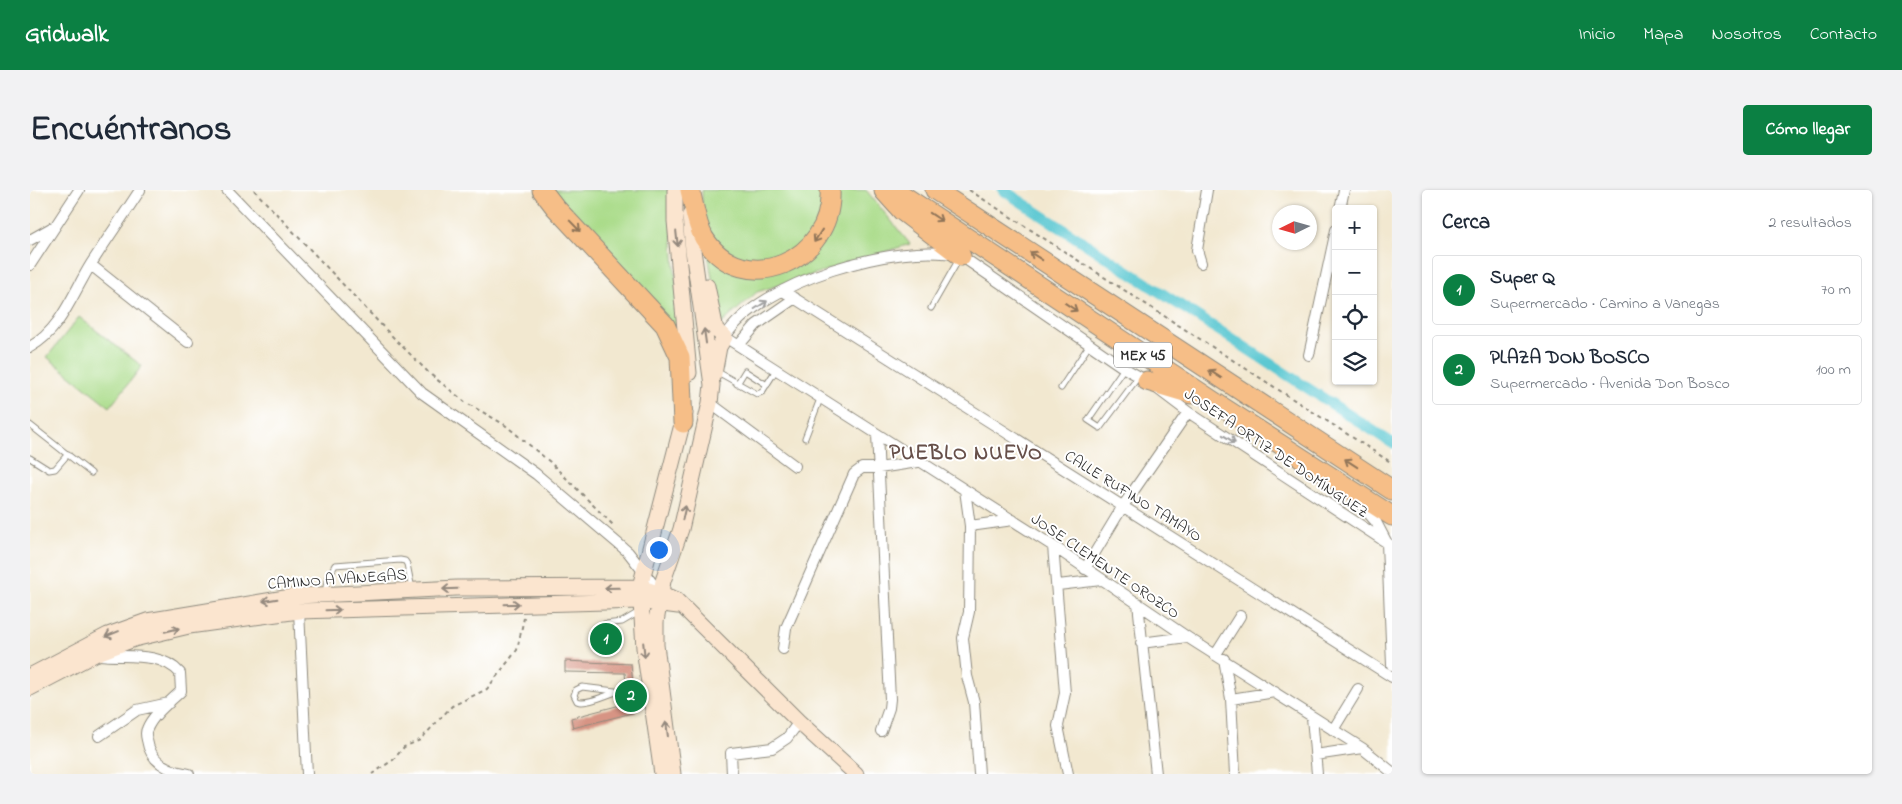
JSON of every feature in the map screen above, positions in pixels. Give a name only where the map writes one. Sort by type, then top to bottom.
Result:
[{"type":"highway","points":[[542,190],[555,207],[665,325],[680,357],[683,423]]},
{"type":"highway","points":[[689,190],[700,228],[712,248],[730,262],[760,269],[790,263],[811,246],[826,223],[830,190]]},
{"type":"highway","points":[[883,190],[902,211],[961,256]]},
{"type":"highway","name":"MEX 45","points":[[895,190],[1213,401],[1392,516]]},
{"type":"highway","name":"MEX 45","points":[[935,190],[1392,490]]},
{"type":"highway","points":[[954,190],[976,217]]},
{"type":"highway","points":[[1143,378],[1213,401]]},
{"type":"main road","points":[[672,774],[640,600],[644,571],[655,535],[689,395],[690,365],[675,221],[675,190]]},
{"type":"main road","points":[[689,190],[693,250],[713,378]]},
{"type":"main road","points":[[662,774],[655,685],[659,598],[674,548],[710,403],[720,347],[725,337],[716,330],[706,279],[693,250]]},
{"type":"main road","points":[[655,535],[656,546],[660,551],[668,553],[674,548]]},
{"type":"main road","name":"CAMINO A VANEGAS","points":[[30,676],[108,636],[147,621],[297,596],[412,590],[640,600]]},
{"type":"main road","name":"CAMINO A VANEGAS","points":[[30,688],[95,654],[126,650],[189,626],[299,611],[659,598],[675,599],[679,606],[799,722],[856,774]]},
{"type":"street","points":[[30,265],[79,190]]},
{"type":"street","points":[[30,347],[43,339],[54,326],[140,190]]},
{"type":"street","points":[[226,190],[422,394],[536,474],[628,552],[644,571],[659,598]]},
{"type":"street","points":[[1201,263],[1197,250],[1207,190]]},
{"type":"street","points":[[1341,205],[1344,190]]},
{"type":"street","points":[[30,240],[56,226]]},
{"type":"street","points":[[1309,355],[1332,249]]},
{"type":"street","points":[[725,337],[736,322],[783,291],[831,270],[868,260],[908,253],[932,252],[961,256]]},
{"type":"street","name":"JOSEFA ORTIZ DE DOMÍNGUEZ","points":[[961,256],[1124,368],[1143,378],[1188,412],[1390,545]]},
{"type":"street","points":[[91,265],[188,342]]},
{"type":"street","name":"CALLE RUFINO TAMAYO","points":[[783,291],[1392,678]]},
{"type":"street","points":[[739,346],[756,325],[795,298]]},
{"type":"street","name":"JOSE CLEMENTE OROZCO","points":[[725,337],[918,462],[1053,546],[1084,569],[1187,637],[1362,748],[1390,770]]},
{"type":"street","points":[[710,403],[795,466]]},
{"type":"street","points":[[1084,569],[1123,506],[1188,412]]},
{"type":"street","points":[[877,434],[890,699],[881,731]]},
{"type":"street","points":[[784,649],[786,628],[851,478],[862,468],[880,468],[918,462]]},
{"type":"street","points":[[1347,487],[1376,522],[1390,545],[1392,665]]},
{"type":"street","points":[[965,490],[970,526],[969,612],[963,638],[967,676],[974,702],[979,774]]},
{"type":"street","points":[[970,526],[1013,520]]},
{"type":"street","points":[[1053,546],[1058,585],[1065,693],[1058,726],[1068,774]]},
{"type":"street","points":[[1058,585],[1101,580]]},
{"type":"street","points":[[1138,603],[1156,774]]},
{"type":"street","points":[[299,611],[307,774]]},
{"type":"street","points":[[1235,774],[1231,699],[1220,657],[1240,616]]},
{"type":"street","points":[[1141,643],[1187,637]]},
{"type":"street","points":[[126,650],[168,662],[180,673],[181,691],[147,728],[148,748],[158,763],[172,770],[188,774]]},
{"type":"street","points":[[1333,730],[1358,689]]},
{"type":"street","points":[[1231,699],[1275,692]]},
{"type":"street","points":[[99,736],[137,710],[170,702]]},
{"type":"street","points":[[1312,717],[1317,774]]},
{"type":"street","points":[[732,774],[731,753],[772,748],[787,738],[799,722]]},
{"type":"street","points":[[1315,755],[1362,748]]},
{"type":"lane","points":[[931,308],[961,256]]},
{"type":"lane","points":[[1061,388],[1090,344]]},
{"type":"lane","points":[[1124,368],[1088,420],[1100,428],[1143,378]]},
{"type":"lane","points":[[713,378],[737,384],[757,394],[762,392],[776,370]]},
{"type":"lane","points":[[737,384],[745,371],[767,385]]},
{"type":"lane","points":[[805,438],[820,399]]},
{"type":"lane","points":[[30,425],[91,473]]},
{"type":"lane","points":[[30,458],[49,470],[55,469],[68,454]]},
{"type":"lane","points":[[325,594],[327,580],[332,569],[337,564],[400,560],[405,561],[407,564],[412,590]]},
{"type":"lane","points":[[605,624],[622,622],[640,600]]},
{"type":"lane","points":[[633,688],[655,685]]},
{"type":"lane","points":[[615,691],[582,687],[576,690],[574,695],[577,701],[584,703],[615,691],[626,689]]},
{"type":"path","points":[[254,190],[430,374],[465,402],[505,425],[550,462],[620,531]]},
{"type":"path","points":[[969,190],[1392,463]]},
{"type":"path","points":[[372,774],[393,760],[404,747],[420,740],[452,706],[486,689],[517,650],[524,623],[525,603]]},
{"type":"green space","points":[[552,190],[669,190],[680,335]]},
{"type":"green space","points":[[702,190],[866,190],[910,244],[757,292],[720,325],[702,219]]},
{"type":"green space","points":[[79,317],[142,366],[110,407],[47,357]]},
{"type":"building","points":[[565,661],[631,664],[636,712],[573,728],[571,718],[628,703],[625,673],[565,672]]},
{"type":"waterway","points":[[1003,190],[1392,443]]},
{"type":"place","name":"Super Q","points":[[606,639]]},
{"type":"place","name":"PLAZA DON BOSCO","points":[[631,696]]},
{"type":"district","name":"PUEBLO NUEVO","points":[[966,452]]}]
